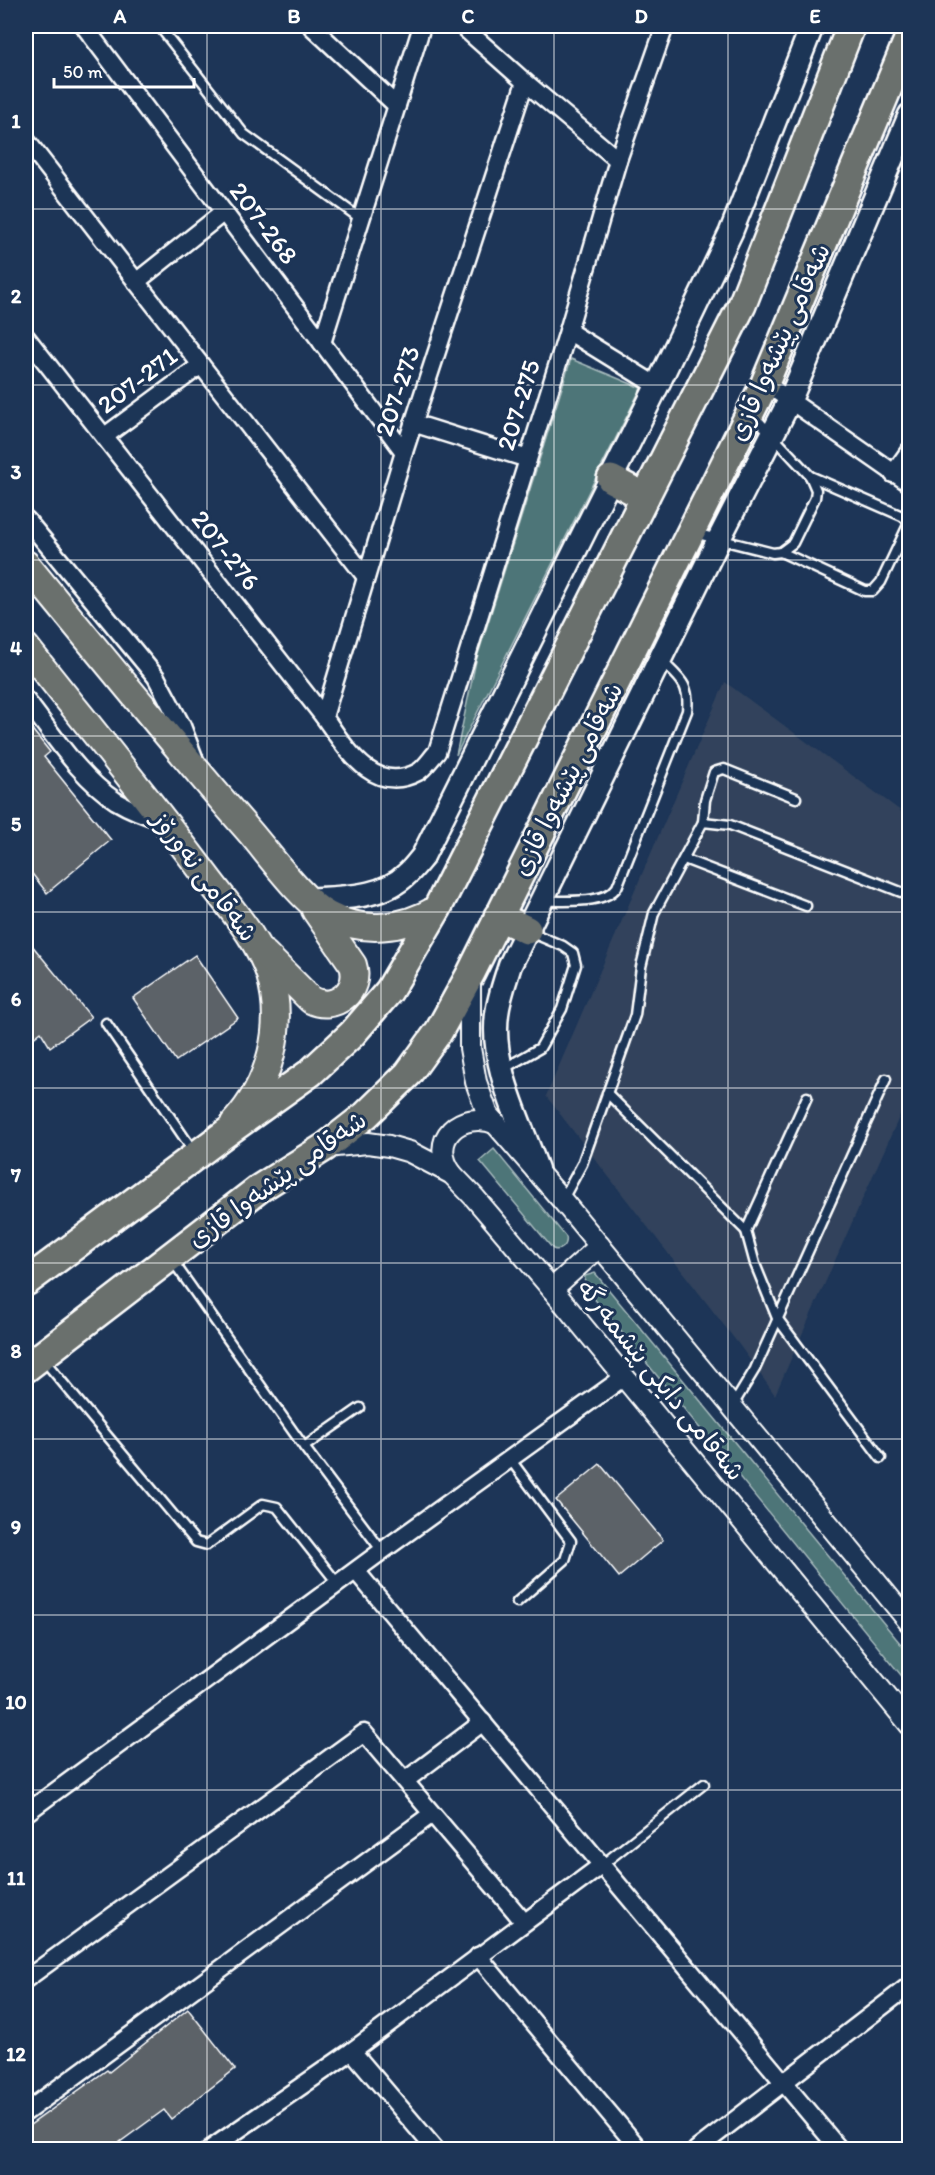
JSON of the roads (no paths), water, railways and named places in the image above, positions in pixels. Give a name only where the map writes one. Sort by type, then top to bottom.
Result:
[{"type":"highway","name":"شەقامی پێشەوا قازی","points":[[26,1282],[310,1073],[352,1034],[389,991],[437,909],[742,305],[851,26]]},
{"type":"highway","name":"شەقامی پێشەوا قازی","points":[[33,1362],[260,1188],[325,1147],[366,1115],[408,1074],[440,1030],[471,973],[765,383],[909,35]]},
{"type":"highway","points":[[611,478],[645,497]]},
{"type":"highway","points":[[498,916],[527,930]]},
{"type":"main road","points":[[308,901],[361,895],[386,889],[406,875],[423,856],[657,386],[731,232],[812,26]]},
{"type":"main road","points":[[537,1169],[501,1070],[496,1033],[498,1005],[510,965],[719,539],[790,400],[909,115]]},
{"type":"main road","points":[[26,564],[200,775],[308,901],[353,965],[355,974],[353,984],[346,996],[338,1001],[329,1004],[319,1003],[311,1000],[260,950]]},
{"type":"main road","name":"شەقامی نەورۆز","points":[[26,647],[165,821],[260,950],[270,976],[275,1004],[270,1061],[260,1088],[245,1112],[226,1133]]},
{"type":"main road","points":[[308,901],[329,916],[365,927],[402,924],[426,916],[437,909]]},
{"type":"street","name":"207-268","points":[[84,26],[404,452]]},
{"type":"street","points":[[312,26],[397,106]]},
{"type":"street","points":[[322,343],[422,26]]},
{"type":"street","points":[[462,26],[618,160]]},
{"type":"street","name":"207-275","points":[[395,780],[419,772],[437,752],[660,29]]},
{"type":"street","name":"207-273","points":[[324,717],[413,423],[525,82]]},
{"type":"street","points":[[26,140],[366,577]]},
{"type":"street","points":[[136,282],[224,212]]},
{"type":"street","points":[[568,331],[657,386]]},
{"type":"street","name":"207-276","points":[[26,337],[324,717],[356,762],[372,772],[395,780]]},
{"type":"street","name":"207-271","points":[[105,436],[201,365]]},
{"type":"street","points":[[765,383],[909,484]]},
{"type":"street","points":[[413,423],[528,459]]},
{"type":"street","points":[[893,474],[909,450]]},
{"type":"street","points":[[26,519],[156,677],[182,726],[200,775]]},
{"type":"street","points":[[26,700],[96,785],[117,801],[140,813],[165,821]]},
{"type":"street","name":"شەقامی دایکی پێشمەرگە","points":[[471,973],[472,1066],[481,1099],[488,1114],[537,1169],[909,1623]]},
{"type":"street","points":[[452,1174],[443,1154],[450,1132],[459,1124],[470,1120],[485,1120],[497,1124]]},
{"type":"street","name":"شەقامی دایکی پێشمەرگە","points":[[325,1147],[357,1143],[389,1146],[410,1152],[452,1174],[552,1289],[909,1725]]},
{"type":"street","points":[[552,1289],[600,1246]]},
{"type":"street","points":[[26,1813],[382,1551],[624,1377]]},
{"type":"street","points":[[356,1570],[840,2150]]},
{"type":"street","points":[[406,1780],[483,1722]]},
{"type":"street","points":[[26,1978],[364,1733],[524,1922]]},
{"type":"street","points":[[26,2112],[432,1814]]},
{"type":"street","points":[[209,2150],[352,2051],[602,1865]]},
{"type":"street","points":[[478,1956],[640,2150]]},
{"type":"street","points":[[696,2150],[909,1985]]},
{"type":"street","points":[[352,2051],[436,2150]]},
{"type":"lane","points":[[159,26],[244,134],[361,219]]},
{"type":"lane","points":[[690,532],[773,553],[781,552],[793,543],[815,498],[816,490],[810,476],[751,412]]},
{"type":"lane","points":[[781,552],[865,591],[873,591],[881,582],[908,525],[908,518],[810,476]]},
{"type":"lane","points":[[542,901],[602,899],[613,893],[617,887],[687,711],[689,698],[686,685],[660,659]]},
{"type":"lane","points":[[562,1200],[582,1164],[635,1015],[641,967],[654,913],[703,822],[705,800],[714,772],[724,769],[796,798]]},
{"type":"lane","points":[[703,822],[730,825],[901,892]]},
{"type":"lane","points":[[684,859],[806,906]]},
{"type":"lane","points":[[501,1070],[540,1048],[562,1009],[576,965],[573,953],[527,930]]},
{"type":"lane","points":[[106,1023],[196,1155]]},
{"type":"lane","points":[[732,1407],[755,1369],[886,1079]]},
{"type":"lane","points":[[607,1093],[746,1232],[755,1264],[777,1317],[881,1458]]},
{"type":"lane","points":[[746,1232],[807,1097]]},
{"type":"lane","points":[[170,1258],[304,1447],[382,1551]]},
{"type":"lane","points":[[33,1362],[196,1542],[207,1545],[263,1504],[277,1506],[338,1584]]},
{"type":"lane","points":[[304,1447],[360,1408]]},
{"type":"lane","points":[[510,1459],[571,1540],[565,1560],[517,1602]]},
{"type":"lane","points":[[602,1865],[704,1784]]}]
